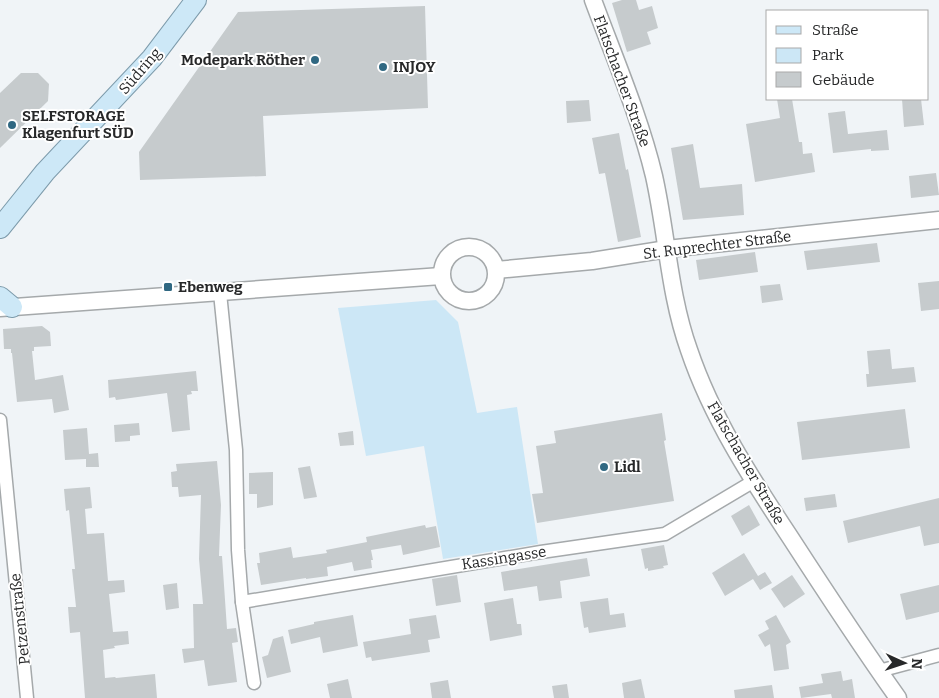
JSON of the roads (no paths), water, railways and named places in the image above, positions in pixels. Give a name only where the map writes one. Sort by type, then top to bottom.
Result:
[{"type":"main road","name":"Südring","points":[[0,228],[45,172],[152,58],[196,0]]},
{"type":"street","name":"Flatschacher Straße","points":[[593,0],[645,142],[664,228],[679,320],[710,406],[754,481],[898,698]]},
{"type":"street","name":"St. Ruprechter Straße","points":[[496,270],[592,261],[666,249],[939,220]]},
{"type":"street","points":[[466,247],[476,248],[486,253],[492,260],[496,270],[495,282],[490,292],[473,302],[460,300],[450,295],[444,286],[442,276],[443,266],[448,256],[456,250],[466,247]]},
{"type":"street","points":[[4,304],[220,293],[442,276]]},
{"type":"street","points":[[220,293],[236,450],[238,550],[242,602],[254,683]]},
{"type":"street","name":"Petzenstraße","points":[[0,420],[27,698]]},
{"type":"street","name":"Kassingasse","points":[[242,602],[541,552],[665,534],[754,481]]},
{"type":"street","points":[[879,671],[939,655]]},
{"type":"place","name":"Modepark Röther","points":[[315,60]]},
{"type":"place","name":"INJOY","points":[[383,67]]},
{"type":"place","name":"SELFSTORAGE Klagenfurt SÜD","points":[[12,125]]},
{"type":"place","name":"Ebenweg","points":[[168,287]]},
{"type":"place","name":"Lidl","points":[[604,467]]}]
